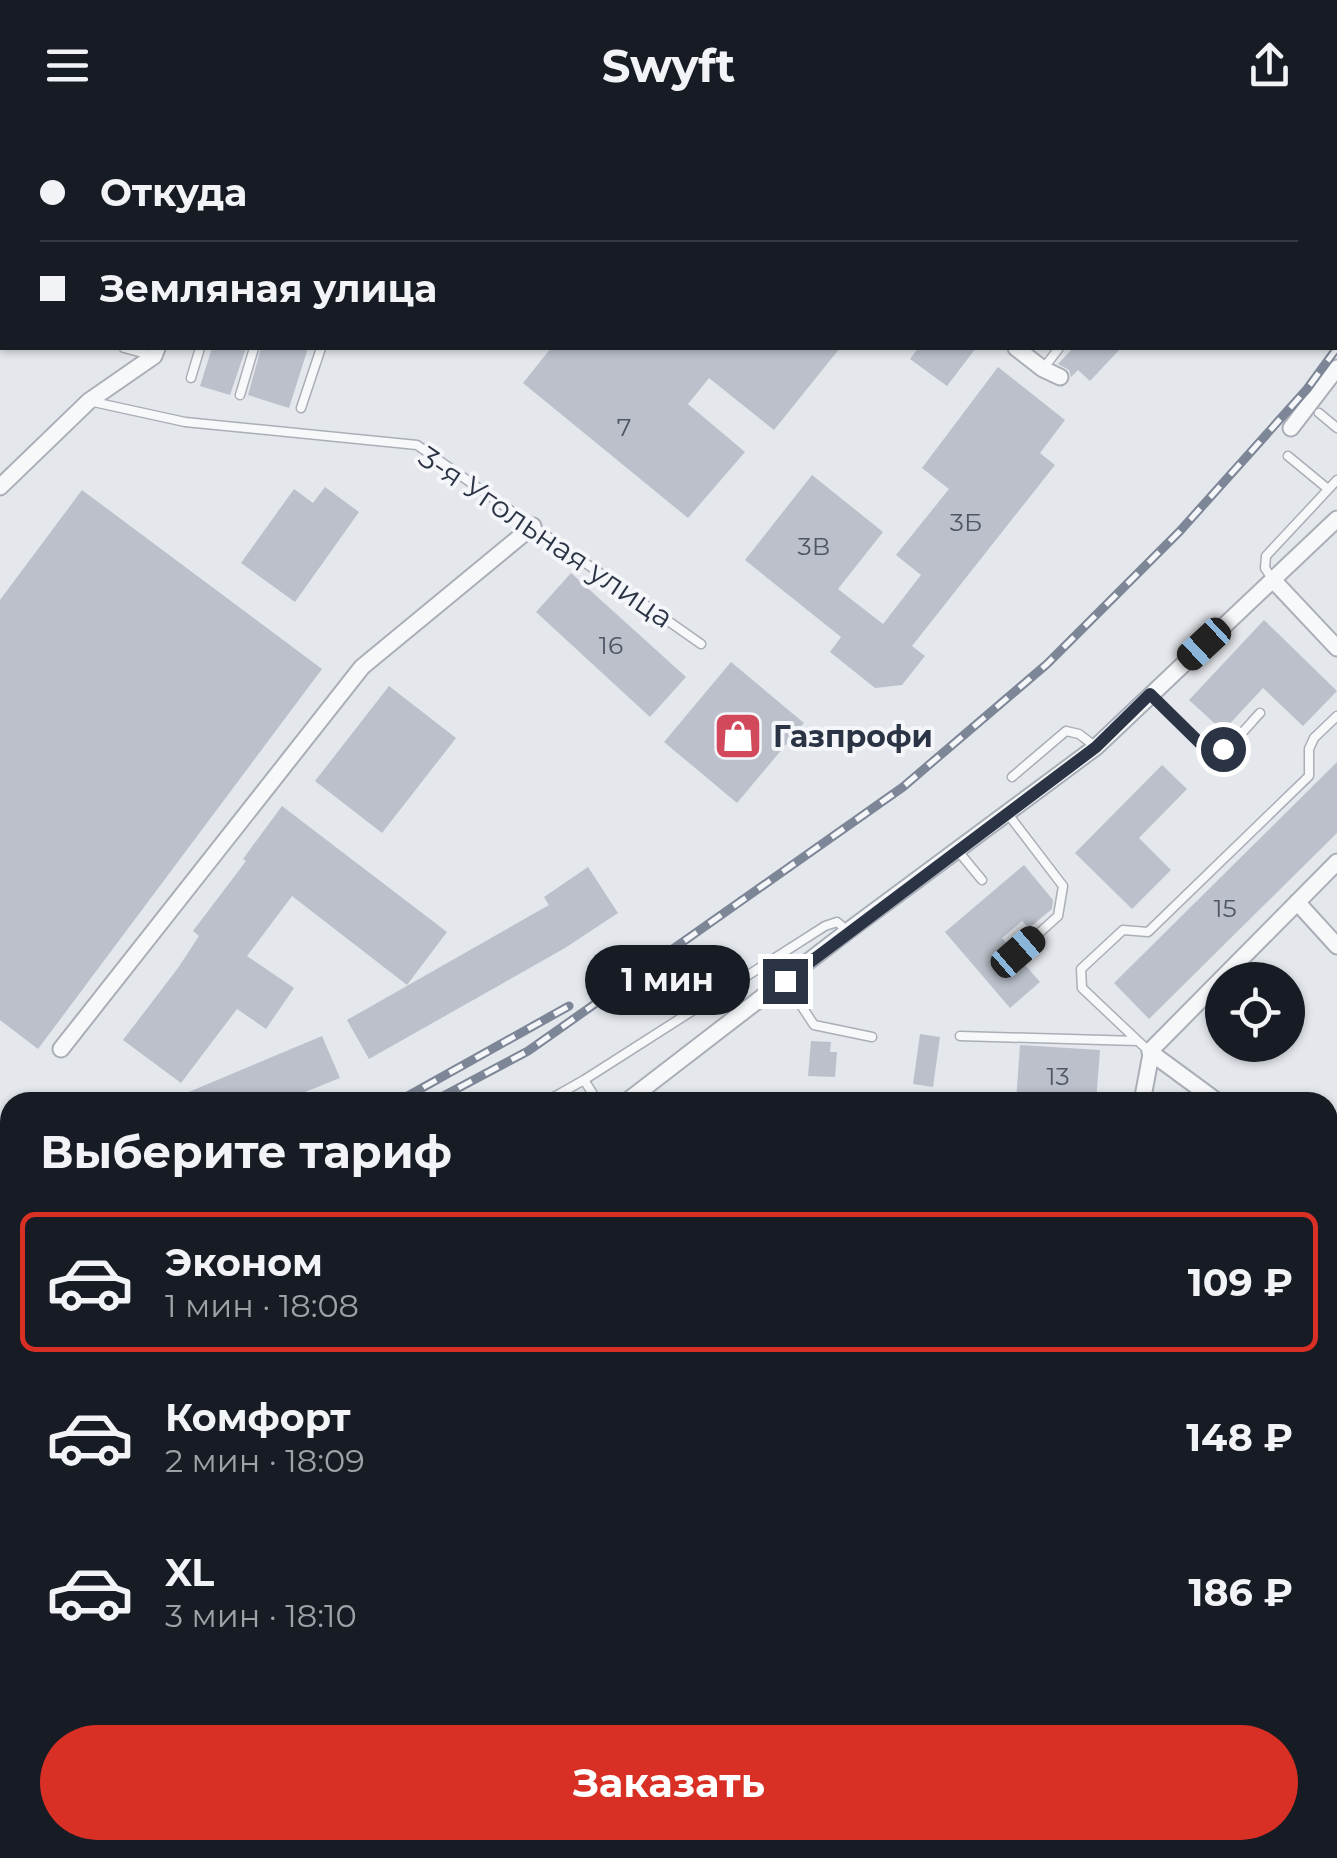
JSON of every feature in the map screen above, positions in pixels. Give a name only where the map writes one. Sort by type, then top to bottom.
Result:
[{"type":"street","points":[[1018,350],[1043,370],[1060,377]]},
{"type":"street","points":[[0,487],[89,401],[156,352]]},
{"type":"street","points":[[1291,428],[1337,368]]},
{"type":"street","points":[[644,1092],[848,930],[1096,747],[1337,519]]},
{"type":"street","points":[[60,1049],[362,667],[533,526]]},
{"type":"street","points":[[1272,580],[1337,648]]},
{"type":"street","points":[[1142,1092],[1144,1047],[1337,862]]},
{"type":"street","points":[[1296,902],[1337,946]]},
{"type":"street","points":[[1144,1047],[1205,1092]]},
{"type":"lane","points":[[191,378],[199,350]]},
{"type":"lane","points":[[240,395],[253,350]]},
{"type":"lane","points":[[302,408],[320,350]]},
{"type":"lane","points":[[1043,370],[1058,350]]},
{"type":"lane","name":"3-я Угольная улица","points":[[89,401],[185,422],[417,445],[701,644]]},
{"type":"lane","points":[[1318,413],[1337,428]]},
{"type":"lane","points":[[1288,456],[1328,489]]},
{"type":"lane","points":[[1272,580],[1266,556],[1337,480]]},
{"type":"lane","points":[[1150,694],[1205,748],[1214,752],[1223,749],[1260,713]]},
{"type":"lane","points":[[1144,1047],[1082,988],[1082,969],[1123,930],[1148,932],[1309,776],[1309,749],[1314,738],[1337,716]]},
{"type":"lane","points":[[1012,778],[1066,732],[1079,734],[1096,747]]},
{"type":"lane","points":[[1008,814],[1063,886],[1058,916],[1018,952]]},
{"type":"lane","points":[[958,851],[982,880]]},
{"type":"lane","points":[[562,1092],[825,926],[837,922],[848,930]]},
{"type":"lane","points":[[785,981],[814,1025],[872,1037]]},
{"type":"lane","points":[[960,1036],[1144,1047]]},
{"type":"lane","points":[[584,1080],[592,1092]]},
{"type":"building","points":[[211,350],[245,350],[230,395],[200,386]]},
{"type":"building","points":[[260,350],[307,350],[289,408],[248,395]]},
{"type":"building","points":[[549,350],[838,350],[774,430],[709,378],[688,404],[745,452],[688,518],[523,383]]},
{"type":"building","points":[[917,350],[974,350],[947,386],[910,359]]},
{"type":"building","points":[[1071,350],[1119,350],[1090,381],[1078,370],[1071,377],[1069,370],[1058,364]]},
{"type":"building","points":[[998,367],[1065,420],[1040,453],[1055,465],[912,646],[925,656],[902,685],[875,688],[830,652],[841,637],[745,560],[812,475],[883,532],[838,589],[883,624],[921,575],[896,555],[949,489],[922,468]]},
{"type":"building","points":[[325,487],[359,512],[295,602],[241,563],[294,489],[313,503]]},
{"type":"building","points":[[82,490],[322,669],[38,1049],[0,1020],[0,600]]},
{"type":"building","points":[[571,573],[686,677],[650,717],[536,612]]},
{"type":"building","points":[[1264,620],[1337,691],[1303,726],[1263,688],[1223,731],[1189,700]]},
{"type":"building","points":[[731,662],[804,723],[737,803],[664,742]]},
{"type":"building","points":[[389,686],[456,738],[382,833],[315,781]]},
{"type":"building","points":[[1337,762],[1337,833],[1149,1019],[1114,983]]},
{"type":"building","points":[[1162,765],[1187,789],[1139,838],[1171,870],[1132,909],[1075,853]]},
{"type":"building","points":[[282,806],[447,932],[407,985],[292,896],[247,956],[294,988],[266,1029],[237,1009],[181,1083],[123,1040],[178,968],[199,936],[193,931]]},
{"type":"building","points":[[1024,865],[1053,900],[1052,909],[1029,928],[1022,921],[1002,938],[1011,948],[1012,956],[1020,959],[1040,982],[1010,1008],[945,932]]},
{"type":"building","points":[[588,867],[618,913],[565,948],[369,1059],[347,1020],[549,905],[544,897]]},
{"type":"building","points":[[920,1034],[940,1037],[933,1087],[913,1084]]},
{"type":"building","points":[[322,1036],[340,1078],[305,1092],[189,1092]]},
{"type":"building","points":[[811,1041],[831,1042],[830,1052],[837,1052],[835,1077],[808,1076]]},
{"type":"building","points":[[1020,1045],[1100,1050],[1097,1092],[1017,1092]]},
{"type":"railway","points":[[451,1092],[528,1051],[903,787],[1047,664],[1180,531],[1307,389],[1336,350]]},
{"type":"railway","points":[[415,1092],[569,1006]]},
{"type":"place","name":"Газпрофи","points":[[738,736]]},
{"type":"route","points":[[785,981],[1096,747],[1150,694],[1205,748],[1214,752],[1223,749]]}]
